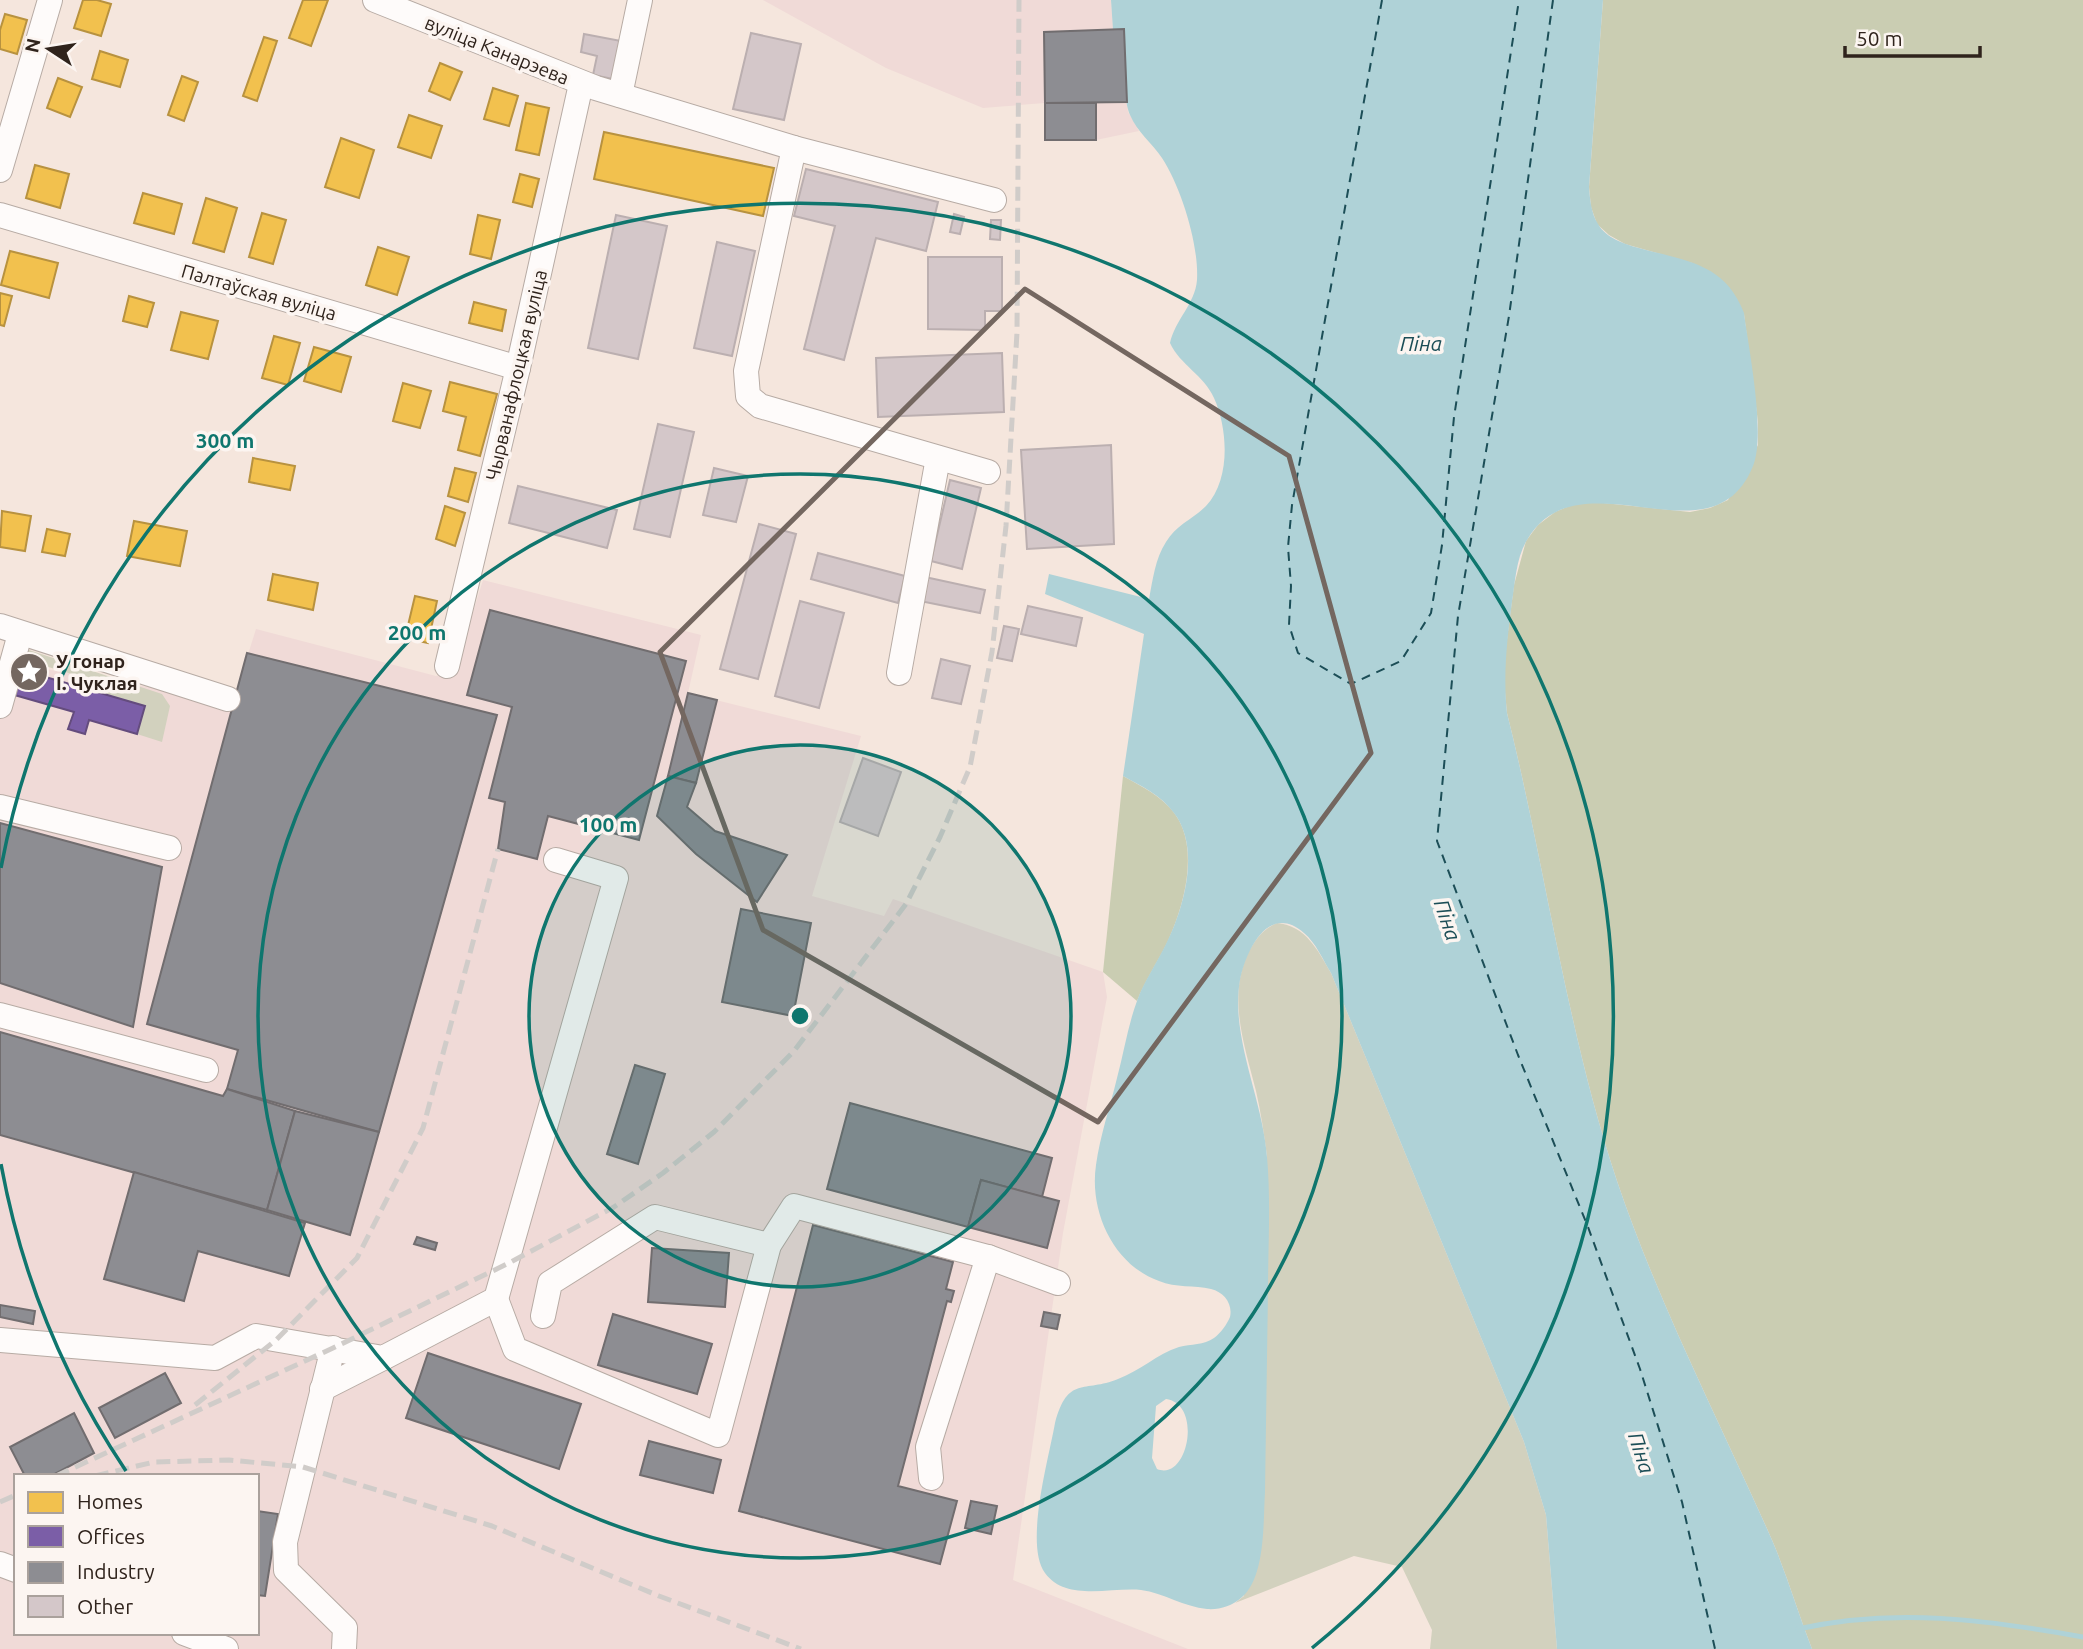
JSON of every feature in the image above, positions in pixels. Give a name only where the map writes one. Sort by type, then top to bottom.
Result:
[{"type":"street","points":[[0,170],[50,0]]},
{"type":"street","name":"вуліца Канарэева","points":[[374,0],[581,83],[794,148],[994,200]]},
{"type":"street","points":[[620,95],[640,0]]},
{"type":"street","name":"Чырванафлоцкая вуліца","points":[[447,666],[518,368],[581,83]]},
{"type":"street","points":[[794,148],[746,371],[748,396],[760,406],[988,472]]},
{"type":"street","name":"Палтаўская вуліца","points":[[0,215],[518,368]]},
{"type":"street","points":[[899,673],[938,458]]},
{"type":"street","points":[[0,706],[10,630],[228,699]]},
{"type":"street","points":[[0,807],[169,848]]},
{"type":"street","points":[[556,860],[616,878],[496,1299],[515,1349],[718,1435],[769,1245],[794,1206],[988,1257],[1058,1283]]},
{"type":"street","points":[[0,1014],[206,1070]]},
{"type":"street","points":[[543,1316],[551,1283],[655,1217],[769,1245]]},
{"type":"street","points":[[930,1478],[928,1447],[988,1257]]},
{"type":"street","points":[[323,1389],[496,1299]]},
{"type":"street","points":[[0,1340],[215,1357],[256,1336],[383,1358]]},
{"type":"street","points":[[333,1348],[285,1542],[286,1570],[345,1628],[344,1649]]},
{"type":"street","points":[[189,1635],[226,1649]]},
{"type":"highlighted area","points":[[1025,289],[1289,456],[1371,753],[1098,1122],[763,930],[660,652]]},
{"type":"shaded area","points":[[763,0],[1111,0],[1113,29],[1124,29],[1128,112],[1139,131],[1096,140],[1045,140],[1045,103],[983,108],[886,68]]},
{"type":"shaded area","points":[[483,580],[701,635],[688,693],[861,736],[812,896],[884,916],[893,899],[1103,972],[1107,997],[1063,1233],[1013,1580],[1188,1649],[0,1649],[0,661],[233,702],[256,629],[436,676],[454,673]]},
{"type":"green space","points":[[1603,0],[2083,0],[2083,1649],[1812,1649],[1772,1540],[1651,1273],[1599,1123],[1570,1007],[1507,713],[1505,655],[1514,585],[1526,541],[1538,525],[1555,512],[1574,504],[1594,502],[1690,512],[1710,508],[1728,500],[1758,445],[1758,422],[1744,314],[1692,263],[1625,244],[1609,235],[1597,224],[1591,207],[1589,187]]},
{"type":"green space","points":[[29,650],[162,694],[170,706],[162,742],[137,734],[145,706],[89,690],[92,680],[18,658],[21,652]]},
{"type":"green space","points":[[1123,776],[1158,797],[1170,808],[1183,828],[1187,844],[1187,878],[1179,913],[1137,1001],[1103,972]]},
{"type":"green space","points":[[1277,923],[1296,929],[1310,940],[1331,973],[1524,1442],[1546,1515],[1557,1649],[1430,1649],[1432,1630],[1402,1567],[1354,1556],[1235,1603],[1244,1596],[1267,1156],[1258,1099],[1240,1022],[1239,987],[1248,953],[1263,932]]},
{"type":"water","name":"Піна","points":[[1111,0],[1603,0],[1589,187],[1596,220],[1601,229],[1622,242],[1688,261],[1715,274],[1736,296],[1744,313],[1757,414],[1757,452],[1753,466],[1734,495],[1708,508],[1677,511],[1611,504],[1579,505],[1550,515],[1527,540],[1518,563],[1507,644],[1506,699],[1570,1007],[1599,1123],[1617,1181],[1651,1273],[1772,1540],[1812,1649],[1557,1649],[1546,1515],[1524,1442],[1331,973],[1316,947],[1304,933],[1291,925],[1280,923],[1270,926],[1254,944],[1243,968],[1238,1002],[1243,1046],[1264,1135],[1269,1190],[1265,1492],[1262,1548],[1255,1577],[1249,1589],[1237,1601],[1225,1607],[1207,1609],[1141,1590],[1090,1591],[1065,1587],[1054,1582],[1045,1573],[1039,1560],[1037,1522],[1040,1500],[1055,1423],[1066,1398],[1079,1388],[1126,1376],[1171,1350],[1210,1340],[1224,1328],[1231,1312],[1226,1299],[1216,1291],[1165,1283],[1129,1263],[1108,1235],[1101,1218],[1095,1183],[1100,1143],[1134,1010],[1143,986],[1173,929],[1184,896],[1187,843],[1182,827],[1169,807],[1123,776],[1144,634],[1045,594],[1049,574],[1149,599],[1162,549],[1170,536],[1206,506],[1214,495],[1220,482],[1225,454],[1222,424],[1214,398],[1170,343],[1189,304],[1197,280],[1192,233],[1169,170],[1130,115],[1125,86],[1124,30],[1113,30]],"holes":[[[1166,1399],[1178,1404],[1185,1414],[1188,1427],[1183,1454],[1177,1464],[1168,1470],[1157,1469],[1152,1458],[1156,1406]]]},
{"type":"building: Homes","points":[[83,0],[111,4],[101,36],[74,28]]},
{"type":"building: Homes","points":[[303,0],[328,0],[311,46],[289,38]]},
{"type":"building: Homes","points":[[5,14],[27,20],[17,54],[0,49],[0,30]]},
{"type":"building: Homes","points":[[264,37],[277,41],[257,101],[243,96]]},
{"type":"building: Homes","points":[[100,51],[128,60],[120,87],[92,79]]},
{"type":"building: Homes","points":[[440,63],[462,72],[450,100],[429,91]]},
{"type":"building: Homes","points":[[182,76],[198,82],[184,121],[168,115]]},
{"type":"building: Homes","points":[[58,78],[82,87],[70,117],[47,108]]},
{"type":"building: Homes","points":[[493,88],[518,96],[509,126],[484,119]]},
{"type":"building: Homes","points":[[526,103],[549,108],[539,155],[516,150]]},
{"type":"building: Homes","points":[[409,115],[442,126],[431,158],[398,147]]},
{"type":"building: Homes","points":[[604,132],[774,168],[763,216],[594,179]]},
{"type":"building: Homes","points":[[341,138],[374,150],[359,198],[325,187]]},
{"type":"building: Homes","points":[[35,165],[69,174],[60,208],[26,198]]},
{"type":"building: Homes","points":[[520,174],[539,179],[532,207],[513,202]]},
{"type":"building: Homes","points":[[143,193],[182,204],[174,234],[134,223]]},
{"type":"building: Homes","points":[[206,198],[237,208],[224,252],[193,243]]},
{"type":"building: Homes","points":[[262,213],[286,220],[273,264],[249,257]]},
{"type":"building: Homes","points":[[478,215],[500,220],[491,259],[470,254]]},
{"type":"building: Homes","points":[[378,247],[409,257],[397,295],[366,285]]},
{"type":"building: Homes","points":[[10,251],[58,263],[49,298],[1,285]]},
{"type":"building: Homes","points":[[0,293],[12,296],[4,326],[0,325]]},
{"type":"building: Homes","points":[[129,296],[154,303],[147,327],[123,321]]},
{"type":"building: Homes","points":[[474,302],[506,310],[502,331],[469,323]]},
{"type":"building: Homes","points":[[181,312],[218,321],[208,359],[171,350]]},
{"type":"building: Homes","points":[[274,336],[300,343],[288,385],[262,378]]},
{"type":"building: Homes","points":[[314,347],[351,357],[341,392],[304,381]]},
{"type":"building: Homes","points":[[450,382],[497,394],[480,456],[458,450],[466,417],[443,411]]},
{"type":"building: Homes","points":[[403,383],[431,391],[420,428],[393,421]]},
{"type":"building: Homes","points":[[253,458],[295,466],[290,490],[249,482]]},
{"type":"building: Homes","points":[[455,468],[476,473],[468,502],[448,496]]},
{"type":"building: Homes","points":[[445,506],[465,513],[455,546],[436,539]]},
{"type":"building: Homes","points":[[2,511],[31,516],[25,551],[0,547]]},
{"type":"building: Homes","points":[[134,521],[187,531],[180,566],[127,556]]},
{"type":"building: Homes","points":[[47,529],[70,534],[65,556],[42,552]]},
{"type":"building: Homes","points":[[273,574],[318,583],[313,610],[268,600]]},
{"type":"building: Homes","points":[[415,596],[437,601],[428,643],[405,638]]},
{"type":"building: Offices","points":[[18,669],[145,706],[137,734],[89,720],[85,734],[68,729],[74,712],[11,694]]},
{"type":"building: Industry","points":[[1124,29],[1127,102],[1045,103],[1044,32]]},
{"type":"building: Industry","points":[[1045,103],[1096,103],[1096,140],[1045,140]]},
{"type":"building: Industry","points":[[490,610],[686,661],[639,840],[548,816],[537,859],[498,849],[505,802],[489,798],[512,707],[467,695]]},
{"type":"building: Industry","points":[[247,653],[497,715],[379,1132],[227,1089],[238,1050],[147,1024]]},
{"type":"building: Industry","points":[[688,693],[717,700],[696,783],[668,776]]},
{"type":"building: Industry","points":[[668,776],[696,783],[687,807],[715,831],[787,855],[757,902],[696,854],[657,816]]},
{"type":"building: Industry","points":[[0,823],[162,867],[133,1027],[0,983]]},
{"type":"building: Industry","points":[[741,909],[811,923],[793,1016],[722,1002]]},
{"type":"building: Industry","points":[[0,1032],[223,1096],[227,1089],[295,1111],[267,1210],[0,1135]]},
{"type":"building: Industry","points":[[635,1065],[665,1074],[638,1164],[607,1154]]},
{"type":"building: Industry","points":[[850,1103],[1052,1158],[1042,1197],[981,1180],[968,1227],[827,1189]]},
{"type":"building: Industry","points":[[295,1111],[379,1132],[350,1235],[267,1210]]},
{"type":"building: Industry","points":[[134,1172],[305,1223],[289,1276],[198,1251],[184,1301],[104,1279]]},
{"type":"building: Industry","points":[[981,1180],[1059,1201],[1047,1248],[968,1227]]},
{"type":"building: Industry","points":[[813,1225],[953,1262],[946,1289],[954,1291],[951,1302],[947,1301],[898,1486],[957,1501],[940,1564],[739,1511]]},
{"type":"building: Industry","points":[[417,1237],[437,1243],[435,1250],[414,1244]]},
{"type":"building: Industry","points":[[652,1248],[729,1253],[725,1307],[648,1302]]},
{"type":"building: Industry","points":[[0,1305],[35,1311],[33,1324],[0,1317]]},
{"type":"building: Industry","points":[[1044,1312],[1060,1315],[1057,1329],[1041,1326]]},
{"type":"building: Industry","points":[[613,1314],[712,1344],[697,1394],[598,1365]]},
{"type":"building: Industry","points":[[428,1353],[581,1404],[559,1469],[406,1418]]},
{"type":"building: Industry","points":[[165,1373],[181,1403],[115,1438],[99,1408]]},
{"type":"building: Industry","points":[[74,1413],[94,1453],[55,1474],[24,1474],[10,1447]]},
{"type":"building: Industry","points":[[649,1441],[721,1460],[713,1493],[640,1475]]},
{"type":"building: Industry","points":[[971,1501],[997,1506],[991,1534],[965,1528]]},
{"type":"building: Industry","points":[[259,1511],[278,1514],[265,1596],[259,1595]]},
{"type":"building: Other","points":[[751,33],[801,44],[784,120],[733,109]]},
{"type":"building: Other","points":[[584,34],[621,41],[613,79],[593,75],[597,56],[581,52]]},
{"type":"building: Other","points":[[806,169],[938,202],[926,251],[876,238],[844,360],[804,349],[835,226],[794,216]]},
{"type":"building: Other","points":[[954,214],[964,217],[960,234],[950,232]]},
{"type":"building: Other","points":[[616,215],[667,226],[638,359],[588,348]]},
{"type":"building: Other","points":[[991,220],[1001,220],[1000,240],[990,239]]},
{"type":"building: Other","points":[[717,242],[755,251],[732,356],[694,348]]},
{"type":"building: Other","points":[[928,257],[1002,257],[1002,311],[985,311],[985,330],[928,329]]},
{"type":"building: Other","points":[[1002,353],[1004,412],[878,417],[876,358]]},
{"type":"building: Other","points":[[658,424],[694,432],[670,537],[634,529]]},
{"type":"building: Other","points":[[1111,445],[1114,544],[1027,549],[1021,450]]},
{"type":"building: Other","points":[[714,468],[748,476],[736,522],[703,515]]},
{"type":"building: Other","points":[[950,480],[981,488],[962,569],[931,561]]},
{"type":"building: Other","points":[[518,486],[617,510],[607,548],[509,523]]},
{"type":"building: Other","points":[[759,524],[796,534],[758,679],[720,669]]},
{"type":"building: Other","points":[[818,553],[905,576],[898,603],[811,579]]},
{"type":"building: Other","points":[[925,577],[985,590],[980,613],[920,601]]},
{"type":"building: Other","points":[[800,601],[844,613],[819,708],[775,696]]},
{"type":"building: Other","points":[[1028,606],[1082,618],[1076,646],[1021,634]]},
{"type":"building: Other","points":[[1004,626],[1019,629],[1012,661],[997,658]]},
{"type":"building: Other","points":[[941,659],[970,666],[961,704],[932,698]]},
{"type":"building: Other","points":[[863,758],[901,772],[878,836],[840,822]]},
{"type":"waterway","points":[[1798,1629],[1870,1619],[1941,1618],[2012,1625],[2083,1637]]},
{"type":"ferry route","points":[[1382,0],[1292,505],[1288,547],[1291,586],[1289,625],[1298,653],[1351,684],[1401,661],[1431,613],[1442,545],[1454,417],[1519,0]]},
{"type":"ferry route","points":[[1553,0],[1509,316],[1458,616],[1437,841],[1518,1055],[1588,1227],[1640,1369],[1682,1502],[1715,1649]]},
{"type":"railway","points":[[60,1474],[333,1348],[507,1264],[614,1207],[663,1173],[714,1132],[794,1051],[906,904],[940,837],[970,767],[992,652],[1006,526],[1017,332],[1019,0]]},
{"type":"railway","points":[[195,1405],[276,1340],[357,1258],[423,1128],[498,849]]},
{"type":"railway","points":[[103,1474],[154,1462],[229,1460],[303,1467],[492,1526],[659,1596],[801,1649]]},
{"type":"railway","points":[[0,1502],[14,1496]]},
{"type":"place","name":"У гонар І. Чуклая","points":[[29,672]]}]
